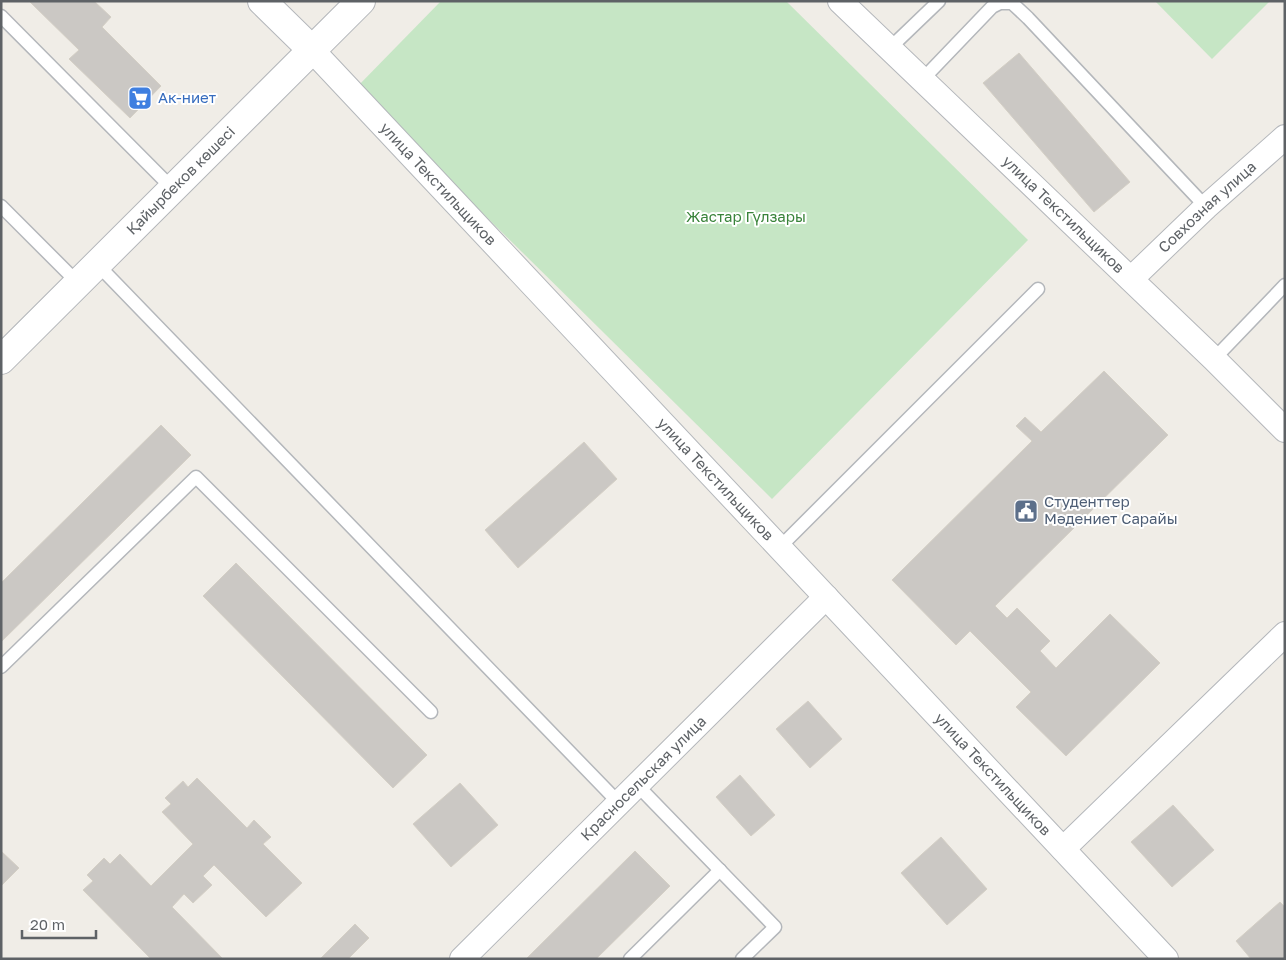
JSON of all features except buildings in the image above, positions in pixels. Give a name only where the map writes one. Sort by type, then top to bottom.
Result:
[{"type":"main road","name":"улица Текстильщиков","points":[[262,1],[312,50]]},
{"type":"main road","name":"Қайырбеков көшесі","points":[[1,360],[361,1]]},
{"type":"street","name":"улица Текстильщиков","points":[[840,1],[1214,359],[1285,430]]},
{"type":"street","name":"улица Текстильщиков","points":[[312,50],[1166,959]]},
{"type":"street","name":"Совхозная улица","points":[[1132,280],[1206,207],[1285,137]]},
{"type":"street","name":"Красносельская улица","points":[[462,959],[826,597]]},
{"type":"street","points":[[1063,849],[1285,634]]},
{"type":"lane","points":[[890,48],[939,1]]},
{"type":"lane","points":[[922,79],[992,7],[1000,3],[1012,4],[1028,18],[1206,207]]},
{"type":"lane","points":[[1,16],[173,188]]},
{"type":"lane","points":[[1,206],[78,283]]},
{"type":"lane","points":[[97,264],[619,803]]},
{"type":"lane","points":[[1214,359],[1285,285]]},
{"type":"lane","points":[[779,548],[1038,289]]},
{"type":"lane","points":[[1,667],[196,477],[431,712]]},
{"type":"lane","points":[[637,785],[775,927],[742,959]]},
{"type":"lane","points":[[630,959],[720,870]]},
{"type":"green space","name":"Жастар Гүлзары","points":[[441,1],[786,1],[1028,240],[772,499],[356,88]]},
{"type":"green space","points":[[1155,1],[1270,1],[1212,59]]},
{"type":"place","name":"Ак-ниет","points":[[140,98]]},
{"type":"place","name":"Студенттер Мәдениет Сарайы","points":[[1026,511]]}]
